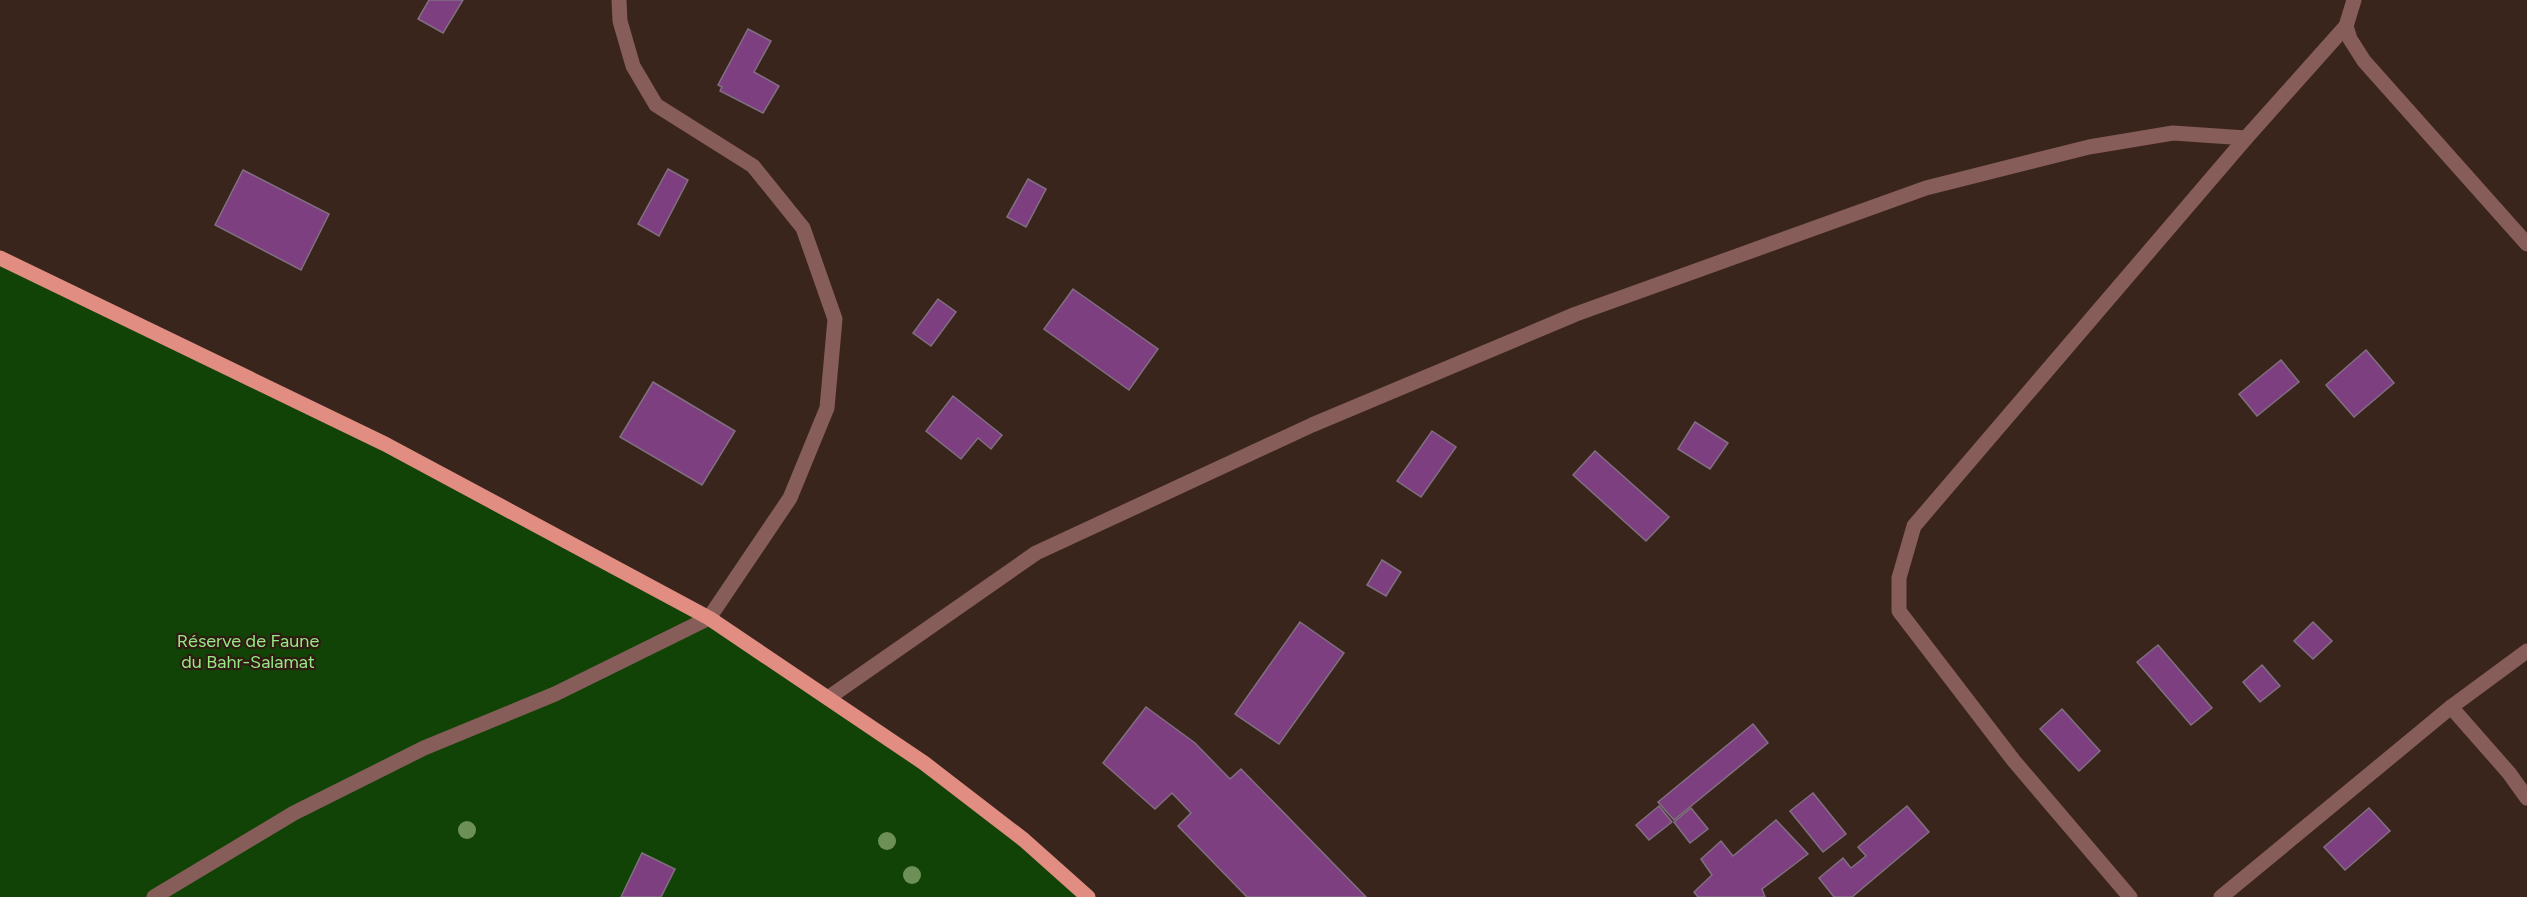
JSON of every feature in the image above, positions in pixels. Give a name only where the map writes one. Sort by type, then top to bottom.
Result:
[{"type":"main road","points":[[0,258],[385,444],[709,618],[924,763],[1024,840],[1088,897]]},
{"type":"street","points":[[154,897],[294,813],[414,753],[555,694],[709,618],[790,498],[827,408],[835,319],[803,228],[753,166],[656,105],[633,66],[620,21],[619,0]]},
{"type":"street","points":[[2130,897],[2014,761],[1899,611],[1899,578],[1914,526],[2246,138],[2346,26],[2354,0]]},
{"type":"street","points":[[2346,26],[2350,39],[2364,61],[2527,244]]},
{"type":"street","points":[[828,698],[1036,553],[1312,425],[1576,314],[1926,188],[2089,147],[2173,133],[2246,138]]},
{"type":"street","points":[[2221,897],[2451,707],[2527,651]]},
{"type":"street","points":[[2451,707],[2509,773],[2527,798]]},
{"type":"green space","name":"Réserve de Faune du Bahr-Salamat","points":[[0,258],[385,444],[709,618],[924,763],[1088,897],[0,897]]},
{"type":"building","points":[[429,0],[463,0],[443,33],[418,19]]},
{"type":"building","points":[[748,29],[771,41],[754,72],[779,86],[763,113],[720,91],[722,87],[718,85]]},
{"type":"building","points":[[668,169],[688,180],[659,236],[638,224]]},
{"type":"building","points":[[243,170],[329,214],[301,270],[215,225]]},
{"type":"building","points":[[1028,179],[1046,189],[1026,227],[1007,217]]},
{"type":"building","points":[[1073,289],[1158,349],[1129,390],[1044,329]]},
{"type":"building","points":[[938,299],[956,312],[931,346],[913,333]]},
{"type":"building","points":[[2366,350],[2394,383],[2354,417],[2326,385]]},
{"type":"building","points":[[2281,360],[2299,382],[2257,416],[2239,394]]},
{"type":"building","points":[[653,382],[735,431],[702,485],[620,437]]},
{"type":"building","points":[[953,396],[1002,435],[991,449],[978,438],[961,459],[926,431]]},
{"type":"building","points":[[1695,422],[1728,443],[1710,469],[1678,449]]},
{"type":"building","points":[[1432,431],[1456,447],[1421,497],[1397,481]]},
{"type":"building","points":[[1595,451],[1669,517],[1646,541],[1573,475]]},
{"type":"building","points":[[1382,560],[1401,572],[1386,596],[1367,585]]},
{"type":"building","points":[[1300,622],[1344,653],[1279,744],[1235,714]]},
{"type":"building","points":[[2313,622],[2332,641],[2313,659],[2294,641]]},
{"type":"building","points":[[2158,645],[2212,708],[2191,725],[2137,662]]},
{"type":"building","points":[[2262,665],[2280,686],[2260,702],[2243,682]]},
{"type":"building","points":[[1146,707],[1195,743],[1230,779],[1241,769],[1366,897],[1247,897],[1178,826],[1191,813],[1172,793],[1155,809],[1103,763]]},
{"type":"building","points":[[2062,709],[2100,751],[2079,771],[2040,729]]},
{"type":"building","points":[[1753,724],[1768,743],[1674,820],[1658,802]]},
{"type":"building","points":[[1813,793],[1846,834],[1823,852],[1790,811]]},
{"type":"building","points":[[1659,806],[1672,822],[1649,840],[1636,825]]},
{"type":"building","points":[[1907,806],[1929,832],[1852,897],[1834,897],[1819,878],[1843,858],[1851,868],[1866,856],[1858,847]]},
{"type":"building","points":[[1691,808],[1708,829],[1690,843],[1674,822]]},
{"type":"building","points":[[2369,808],[2390,831],[2345,870],[2324,847]]},
{"type":"building","points":[[1776,820],[1808,854],[1762,889],[1765,897],[1698,897],[1694,892],[1712,875],[1701,859],[1721,841],[1733,856]]},
{"type":"building","points":[[642,853],[675,869],[661,897],[621,897]]}]
